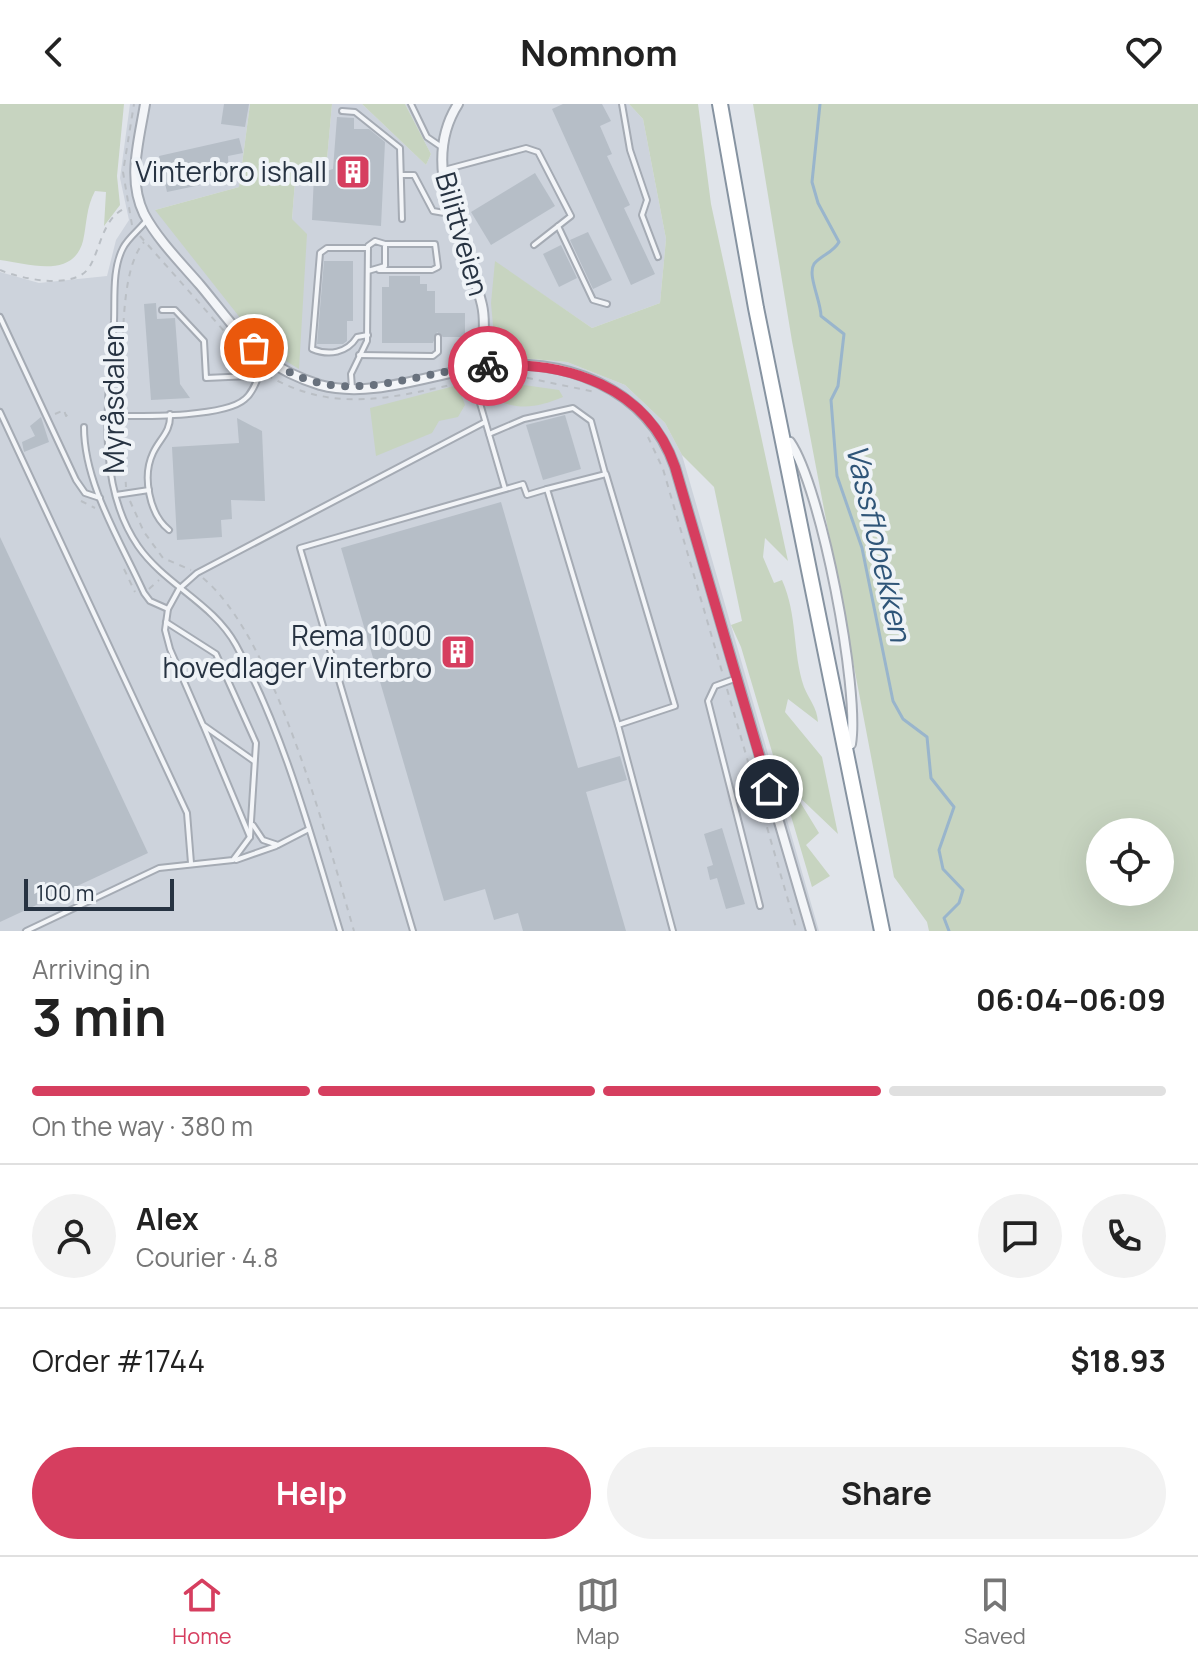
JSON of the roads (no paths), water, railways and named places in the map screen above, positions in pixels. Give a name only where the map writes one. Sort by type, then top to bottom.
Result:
[{"type":"highway","points":[[720,104],[756,308],[882,931]]},
{"type":"highway","points":[[727,104],[742,203],[889,931]]},
{"type":"street","points":[[145,104],[135,181],[137,197],[147,220],[266,359],[308,381],[352,388],[483,366],[528,365],[581,375],[613,388],[645,414],[670,452],[811,931]]},
{"type":"street","name":"Bilittveien","points":[[458,104],[443,148],[442,170],[484,312],[483,366]]},
{"type":"lane","points":[[411,104],[427,137],[443,148]]},
{"type":"lane","points":[[622,104],[630,150],[646,192],[642,215],[658,257]]},
{"type":"lane","points":[[342,111],[355,112],[378,127],[400,148],[402,219]]},
{"type":"lane","points":[[442,170],[526,148],[538,152],[571,216],[534,245]]},
{"type":"lane","points":[[401,175],[414,175],[433,211],[444,216],[453,213]]},
{"type":"lane","name":"Myråsdalen","points":[[147,220],[123,248],[117,267],[109,416],[110,459],[116,495],[124,520],[139,546],[179,589],[220,621],[236,644],[276,736],[340,931]]},
{"type":"lane","points":[[558,226],[593,300],[607,304]]},
{"type":"lane","points":[[352,388],[351,374],[368,335],[368,271],[368,248],[375,241],[385,244],[435,244],[438,267],[432,270],[368,271]]},
{"type":"lane","points":[[379,270],[385,266],[385,244]]},
{"type":"lane","points":[[368,248],[327,248],[320,253],[312,349],[340,352],[352,346],[357,337],[368,335]]},
{"type":"lane","points":[[162,310],[175,310],[204,341],[206,378],[250,376],[261,370]]},
{"type":"lane","points":[[0,317],[76,480],[85,493],[100,498]]},
{"type":"lane","points":[[359,355],[433,356],[438,352],[438,337]]},
{"type":"lane","points":[[109,416],[170,414],[237,405],[249,395],[266,359]]},
{"type":"lane","points":[[470,369],[505,489]]},
{"type":"lane","points":[[489,434],[524,419],[573,408],[591,421],[675,706],[618,725]]},
{"type":"lane","points":[[0,412],[187,813],[191,863]]},
{"type":"lane","points":[[169,530],[158,519],[149,490],[151,458],[168,432],[170,414]]},
{"type":"lane","points":[[250,837],[170,649],[166,622],[168,609],[179,589],[197,573],[485,422]]},
{"type":"lane","points":[[84,427],[88,457],[100,498],[144,593],[150,601],[168,609]]},
{"type":"lane","points":[[413,931],[300,548],[523,484],[527,495],[606,474]]},
{"type":"lane","points":[[547,489],[618,725],[673,931]]},
{"type":"lane","points":[[116,495],[149,490]]},
{"type":"lane","points":[[166,622],[216,654],[256,743],[253,825],[250,837],[233,860]]},
{"type":"lane","points":[[737,678],[715,686],[708,701],[760,906]]},
{"type":"lane","points":[[203,725],[254,761]]},
{"type":"lane","points":[[253,825],[263,840],[278,845]]},
{"type":"lane","points":[[26,931],[142,874],[173,865],[245,859],[309,829]]},
{"type":"waterway","name":"Vassflobekken","points":[[820,104],[812,182],[818,203],[839,242],[814,264],[812,275],[821,316],[844,334],[838,386],[831,400],[837,476],[862,548],[893,701],[903,719],[927,737],[931,778],[954,807],[939,850],[943,869],[963,890],[959,903],[944,918],[949,931]]},
{"type":"place","name":"Vinterbro ishall","points":[[353,172]]},
{"type":"place","name":"Rema 1000 hovedlager Vinterbro","points":[[458,652]]}]
